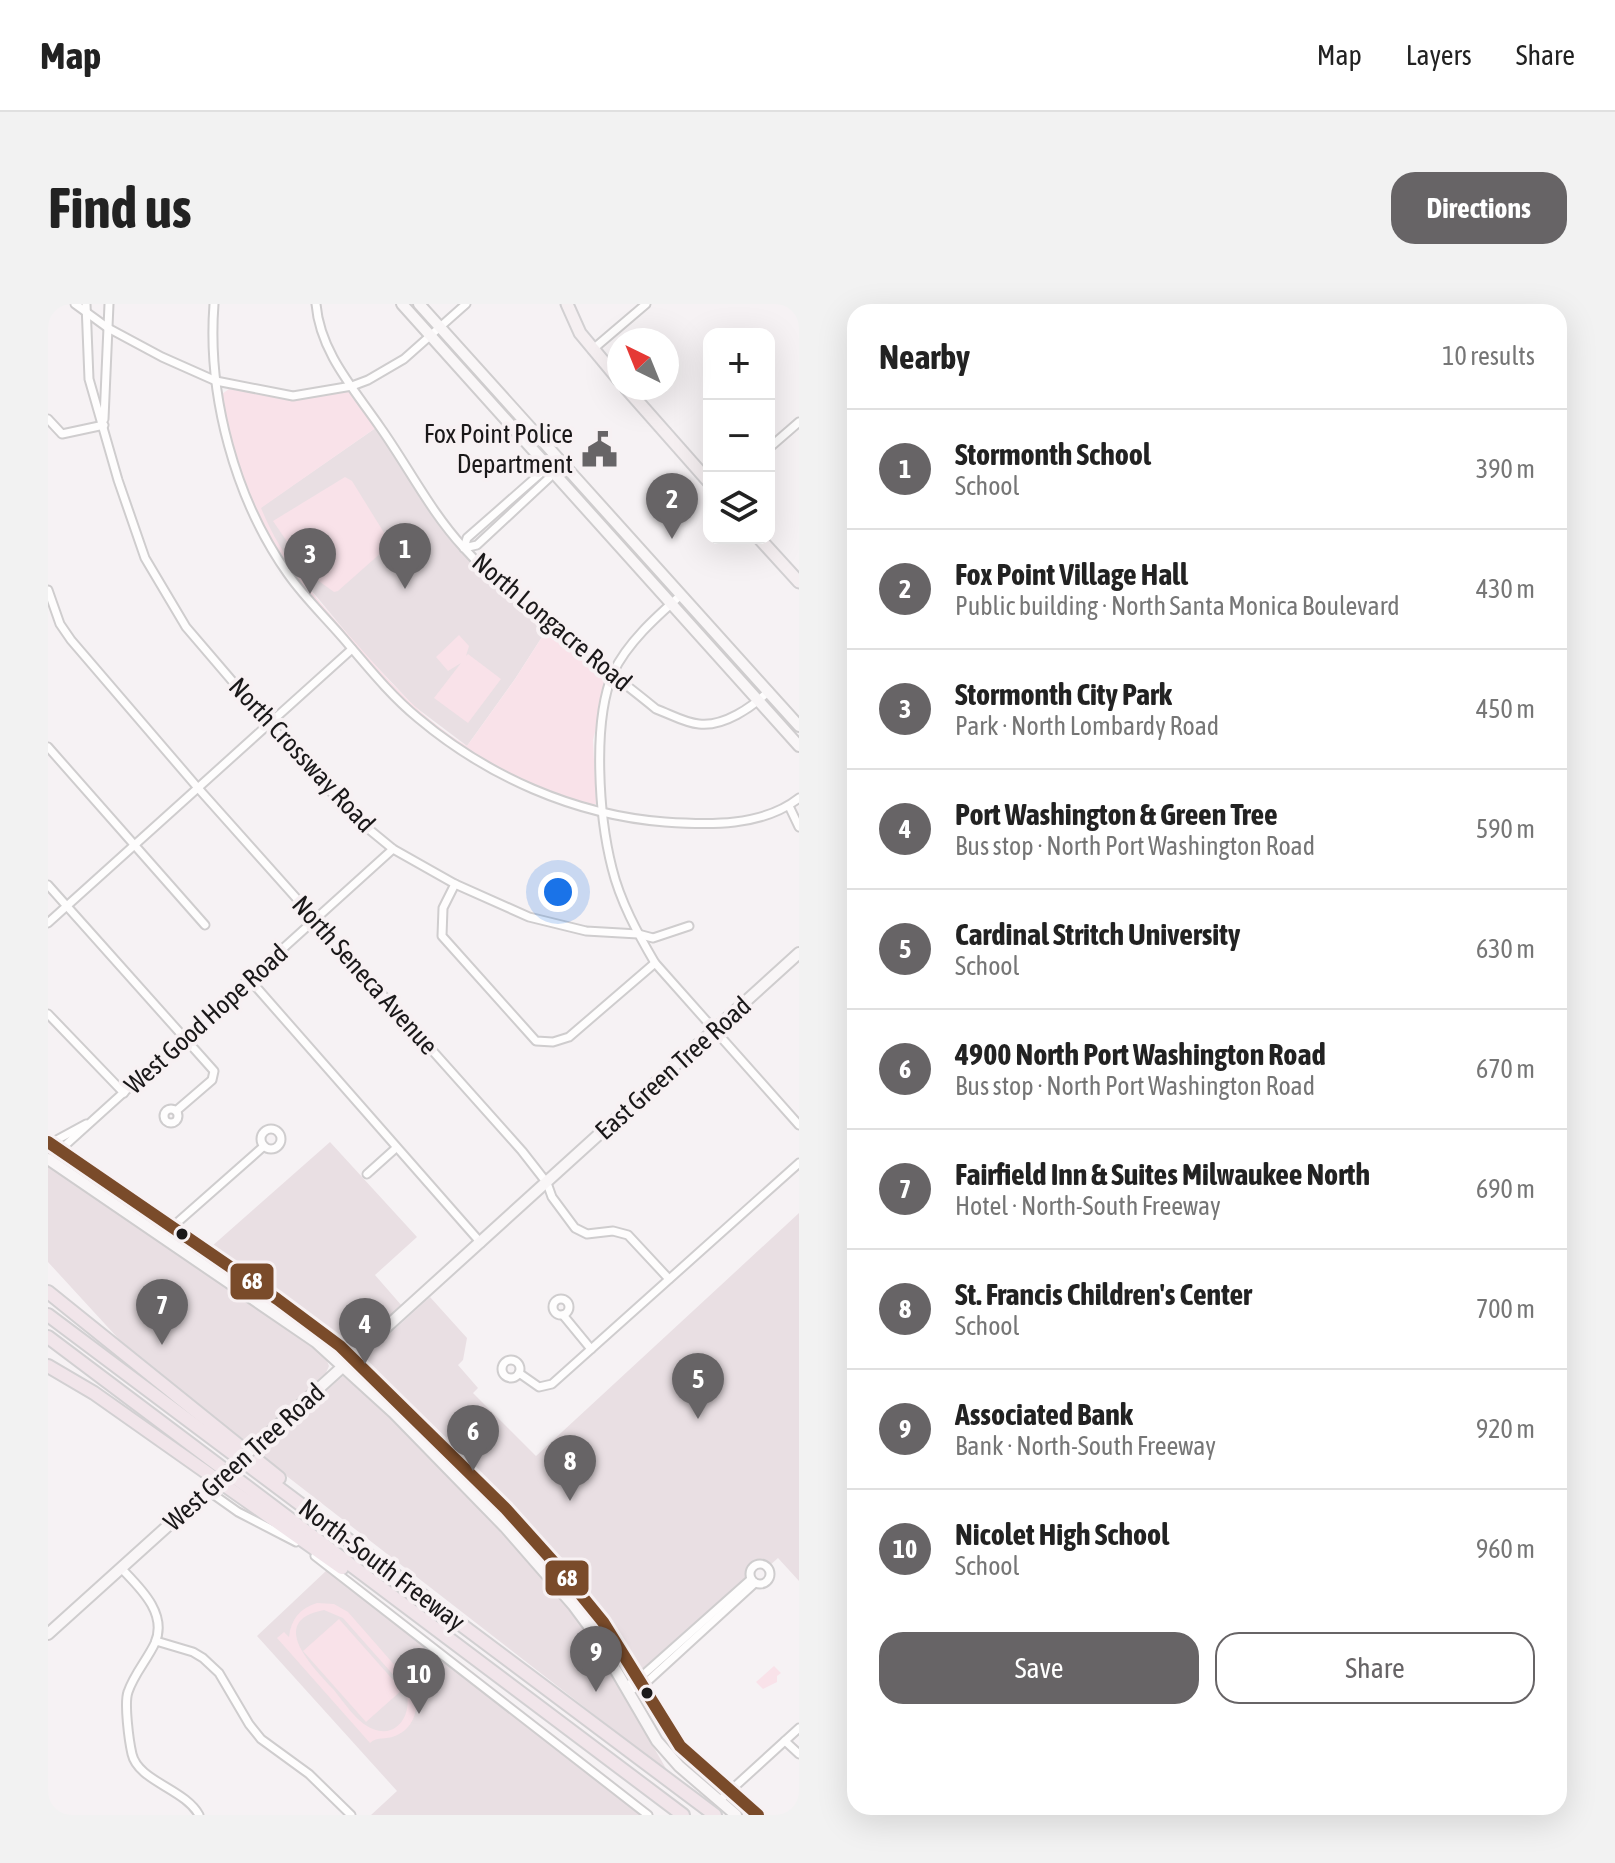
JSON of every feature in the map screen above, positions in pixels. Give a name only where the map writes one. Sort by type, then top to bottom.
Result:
[{"type":"highway","points":[[48,1292],[348,1533],[369,1556]]},
{"type":"highway","name":"North-South Freeway","points":[[48,1315],[715,1815]]},
{"type":"highway","name":"North-South Freeway","points":[[48,1337],[683,1815]]},
{"type":"highway","points":[[48,1366],[94,1393],[359,1580],[380,1588]]},
{"type":"main road","points":[[567,304],[580,333],[607,367]]},
{"type":"main road","points":[[637,400],[703,475]]},
{"type":"main road","points":[[764,544],[799,582]]},
{"type":"street","points":[[75,304],[85,308],[108,328],[216,381],[293,396],[352,386],[404,359],[466,304]]},
{"type":"street","name":"North Crossway Road","points":[[104,425],[109,304]]},
{"type":"street","points":[[214,304],[216,381],[229,446],[256,519],[290,576],[352,649],[416,716],[462,752],[542,794],[603,812],[643,820],[703,824],[751,819],[789,806],[799,798]]},
{"type":"street","name":"North Longacre Road","points":[[316,304],[327,348],[434,514],[498,583],[656,709],[701,725],[722,721],[759,701],[769,691]]},
{"type":"street","points":[[402,304],[799,746]]},
{"type":"street","points":[[419,304],[799,726]]},
{"type":"street","points":[[592,350],[646,304]]},
{"type":"street","name":"North Crossway Road","points":[[85,308],[89,379],[118,480],[145,558],[186,627],[354,817],[393,849],[455,884],[529,917],[586,931],[638,934],[653,938],[689,926]]},
{"type":"street","points":[[485,395],[494,387]]},
{"type":"street","points":[[48,419],[62,434],[104,425]]},
{"type":"street","points":[[775,443],[799,422]]},
{"type":"street","points":[[519,433],[528,424]]},
{"type":"street","points":[[464,548],[467,538],[561,461]]},
{"type":"street","points":[[573,493],[582,484]]},
{"type":"street","points":[[588,510],[598,503]]},
{"type":"street","name":"North Seneca Avenue","points":[[48,590],[60,624],[71,640],[198,788],[512,1140],[547,1183],[552,1197],[578,1230],[587,1234],[616,1231],[628,1235],[669,1279]]},
{"type":"street","points":[[681,595],[635,640],[613,673],[602,712],[603,812],[612,870],[638,934],[655,963],[799,1125]]},
{"type":"street","points":[[707,643],[717,635]]},
{"type":"street","points":[[48,923],[352,649]]},
{"type":"street","points":[[48,747],[205,925]]},
{"type":"street","points":[[789,806],[799,827]]},
{"type":"street","name":"West Good Hope Road","points":[[48,1159],[52,1145],[98,1117],[393,849]]},
{"type":"street","points":[[455,884],[443,908],[442,936],[536,1041],[553,1042],[569,1037],[655,963]]},
{"type":"street","points":[[48,885],[215,1074],[176,1111]]},
{"type":"street","name":"East Green Tree Road","points":[[547,1183],[799,953]]},
{"type":"street","points":[[250,980],[481,1243]]},
{"type":"street","points":[[48,1014],[124,1093]]},
{"type":"street","points":[[52,1145],[323,1331],[558,1587],[594,1633],[657,1741],[679,1766],[736,1815]]},
{"type":"street","points":[[162,1236],[264,1146]]},
{"type":"street","points":[[367,1174],[396,1148]]},
{"type":"street","points":[[48,1159],[349,1362],[506,1509],[584,1597],[680,1746],[758,1815]]},
{"type":"street","points":[[519,1373],[534,1385],[546,1387],[799,1163]]},
{"type":"street","name":"West Green Tree Road","points":[[48,1634],[547,1183]]},
{"type":"street","points":[[202,1264],[211,1253]]},
{"type":"street","points":[[563,1315],[591,1349]]},
{"type":"street","points":[[316,1342],[323,1331]]},
{"type":"street","points":[[209,1488],[238,1512],[312,1553],[648,1815]]},
{"type":"street","points":[[121,1568],[147,1596],[157,1619],[156,1641],[141,1663],[127,1695],[132,1757],[144,1771],[189,1801],[199,1815]]},
{"type":"street","points":[[627,1689],[649,1680],[753,1581]]},
{"type":"street","points":[[156,1641],[203,1658],[219,1673],[261,1739],[309,1774],[351,1815]]},
{"type":"street","points":[[719,1801],[799,1728]]},
{"type":"street","points":[[785,1741],[799,1754]]},
{"type":"shaded area","points":[[229,389],[293,400],[348,391],[355,395],[377,427],[261,508],[290,562],[341,627],[421,712],[451,736],[467,746],[549,626],[606,675],[608,679],[593,740],[596,804],[569,800],[521,780],[451,739],[412,707],[356,648],[287,563],[254,505],[230,439],[222,401],[222,394]]},
{"type":"shaded area","points":[[377,427],[444,532],[489,580],[549,626],[467,746],[414,706],[360,649],[287,561],[260,508]]},
{"type":"shaded area","points":[[345,477],[352,481],[391,544],[334,592],[309,574],[273,521]]},
{"type":"shaded area","points":[[459,635],[469,646],[466,656],[468,654],[501,679],[468,723],[434,698],[461,663],[448,671],[436,657]]},
{"type":"shaded area","points":[[330,1142],[417,1237],[375,1275],[402,1306],[353,1347],[347,1346],[289,1300],[255,1280],[211,1247]]},
{"type":"shaded area","points":[[48,1166],[129,1218],[203,1272],[227,1285],[272,1320],[291,1329],[326,1358],[329,1366],[325,1375],[246,1444],[138,1360],[48,1262]]},
{"type":"shaded area","points":[[799,1213],[799,1581],[778,1558],[769,1566],[762,1562],[753,1563],[744,1580],[646,1669],[639,1671],[601,1609],[363,1363],[363,1358],[430,1297],[467,1338],[463,1360],[458,1365],[478,1388],[473,1393],[536,1456]]},
{"type":"shaded area","points":[[343,1376],[395,1419],[472,1498],[580,1618],[668,1772],[257,1453]]},
{"type":"shaded area","points":[[327,1570],[642,1815],[371,1815],[397,1791],[257,1636]]},
{"type":"shaded area","points":[[334,1604],[348,1612],[412,1685],[416,1700],[415,1715],[402,1732],[370,1743],[277,1638],[284,1632],[289,1637],[297,1615],[311,1605]],"holes":[[[324,1610],[343,1618],[404,1687],[408,1704],[406,1712],[403,1720],[391,1730],[373,1729],[351,1712],[300,1646],[296,1635],[298,1624],[307,1616]]]},
{"type":"shaded area","points":[[339,1619],[402,1690],[366,1722],[303,1651]]},
{"type":"shaded area","points":[[774,1666],[781,1673],[777,1676],[777,1682],[763,1689],[756,1682]]},
{"type":"transit line","name":"68","points":[[48,1142],[277,1299],[340,1346],[506,1509],[559,1568],[603,1622],[680,1746],[758,1815]]},
{"type":"place","name":"Fox Point Police Department","points":[[599,449]]},
{"type":"place","name":"Fox Point Village Hall","points":[[672,539]]},
{"type":"place","name":"Stormonth School","points":[[405,589]]},
{"type":"place","name":"Stormonth City Park","points":[[310,594]]},
{"type":"place","name":"Fairfield Inn & Suites Milwaukee North","points":[[162,1345]]},
{"type":"place","name":"Port Washington & Green Tree","points":[[365,1364]]},
{"type":"place","name":"Cardinal Stritch University","points":[[698,1419]]},
{"type":"place","name":"4900 North Port Washington Road","points":[[473,1471]]},
{"type":"place","name":"St. Francis Children's Center","points":[[570,1501]]},
{"type":"place","name":"Associated Bank","points":[[596,1692]]},
{"type":"place","name":"Nicolet High School","points":[[419,1714]]}]
